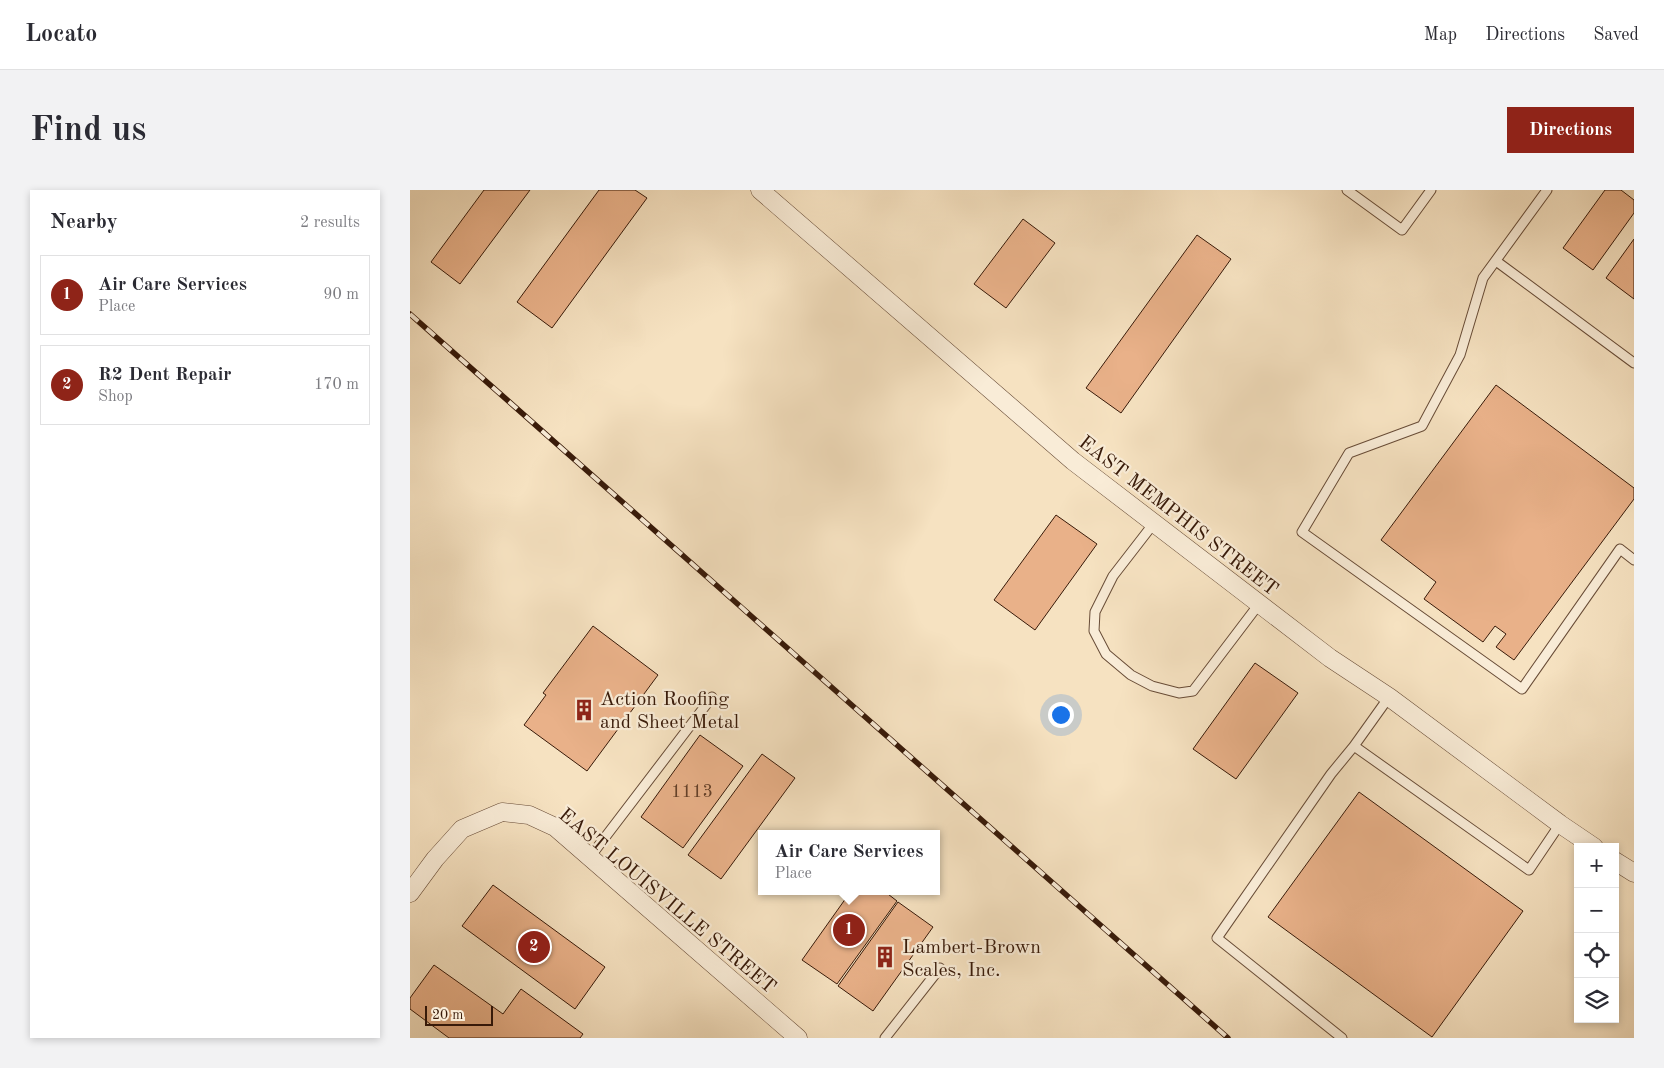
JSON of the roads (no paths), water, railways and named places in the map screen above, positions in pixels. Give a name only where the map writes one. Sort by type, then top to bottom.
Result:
[{"type":"street","name":"EAST MEMPHIS STREET","points":[[760,190],[1073,461],[1330,658],[1389,697],[1588,843]]},
{"type":"street","name":"EAST LOUISVILLE STREET","points":[[410,893],[434,859],[462,829],[502,812],[529,815],[555,827],[798,1038]]},
{"type":"street","points":[[1619,864],[1634,873]]},
{"type":"lane","points":[[1348,190],[1402,230],[1431,190]]},
{"type":"lane","points":[[1548,190],[1483,278],[1460,355],[1422,426],[1349,453],[1302,532],[1522,689],[1620,549],[1634,560]]},
{"type":"lane","points":[[1496,261],[1634,363]]},
{"type":"lane","points":[[1154,523],[1113,576],[1095,612],[1094,631],[1106,654],[1131,674],[1152,686],[1179,693],[1194,690],[1259,604]]},
{"type":"lane","points":[[590,858],[712,697]]},
{"type":"lane","points":[[1342,1038],[1217,938],[1331,774],[1354,746],[1389,697]]},
{"type":"lane","points":[[1354,746],[1529,870],[1560,824]]},
{"type":"lane","points":[[885,1038],[940,968]]},
{"type":"railway","points":[[410,314],[1228,1038]]},
{"type":"place","name":"Action Roofing and Sheet Metal","points":[[584,710]]},
{"type":"place","name":"Air Care Services","points":[[849,930]]},
{"type":"place","name":"R2 Dent Repair","points":[[534,947]]},
{"type":"place","name":"Lambert-Brown Scales, Inc.","points":[[885,957]]}]
